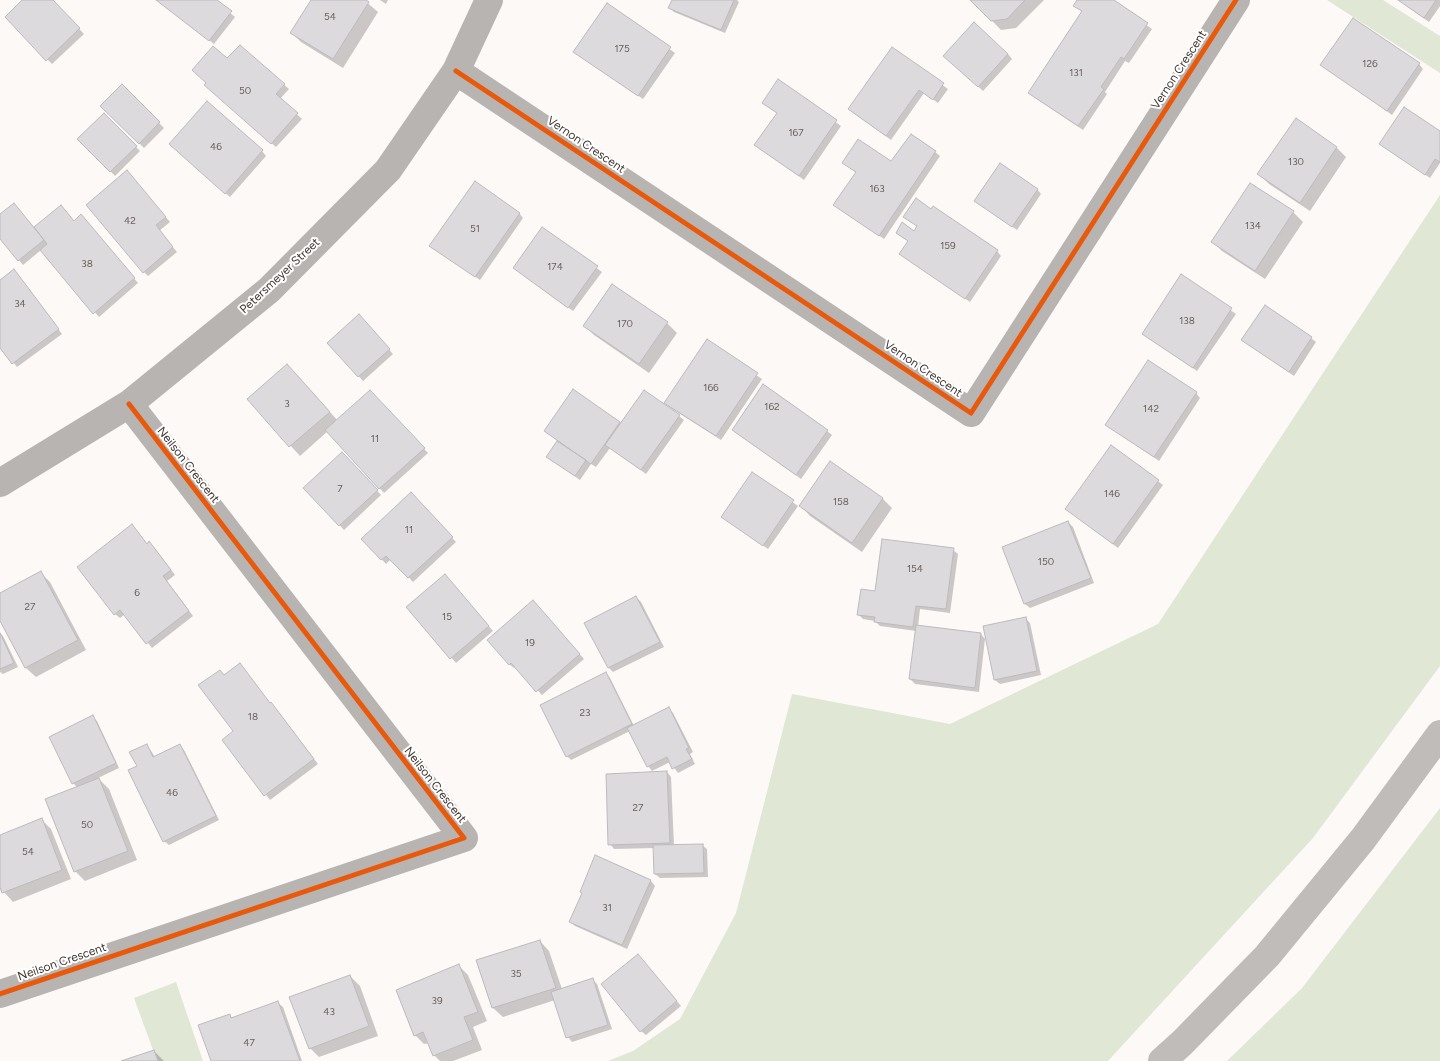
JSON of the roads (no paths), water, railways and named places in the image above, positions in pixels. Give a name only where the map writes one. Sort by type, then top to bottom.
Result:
[{"type":"highway","points":[[1162,1061],[1267,956],[1363,839],[1440,734]]},
{"type":"street","name":"Petersmeyer Street","points":[[0,483],[129,404],[268,290],[388,170],[456,71],[489,0]]},
{"type":"street","name":"Vernon Crescent","points":[[456,71],[971,413],[1236,0]]},
{"type":"street","name":"Neilson Crescent","points":[[0,994],[464,838],[129,404]]}]
